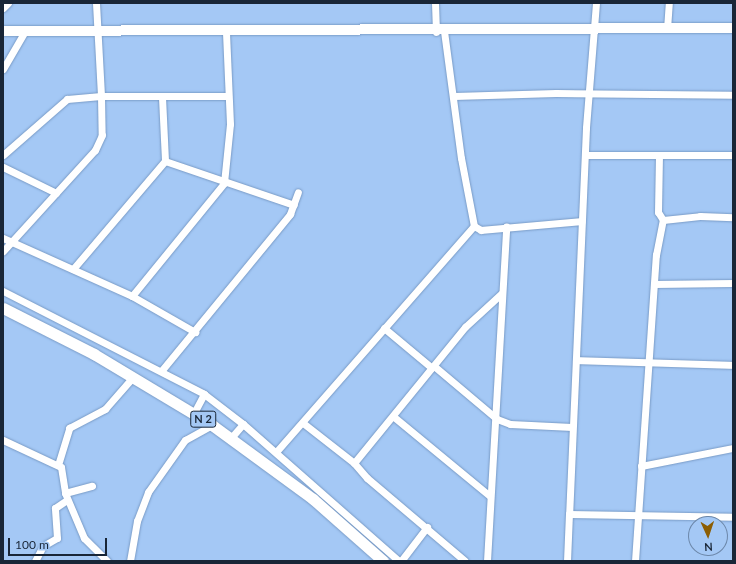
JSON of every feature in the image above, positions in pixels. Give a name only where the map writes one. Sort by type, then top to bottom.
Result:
[{"type":"main road","name":"N 2","points":[[3,308],[133,377],[194,413],[231,438],[313,499],[384,561]]},
{"type":"street","points":[[3,8],[8,3]]},
{"type":"street","points":[[3,251],[56,193],[100,141],[101,96],[96,3]]},
{"type":"street","points":[[436,3],[440,31],[454,96],[460,158],[474,226],[481,230],[582,221]]},
{"type":"street","points":[[567,561],[582,221],[596,3]]},
{"type":"street","points":[[667,29],[669,3]]},
{"type":"street","points":[[3,31],[226,32],[382,29],[440,31],[733,28]]},
{"type":"street","points":[[3,69],[25,32]]},
{"type":"street","points":[[132,296],[224,183],[229,158],[226,32]]},
{"type":"street","points":[[454,96],[590,93],[733,95]]},
{"type":"street","points":[[3,154],[67,100],[101,96],[228,96]]},
{"type":"street","points":[[73,269],[166,161],[162,97]]},
{"type":"street","points":[[586,155],[733,155]]},
{"type":"street","points":[[635,561],[656,255],[663,220],[658,212],[660,156]]},
{"type":"street","points":[[166,161],[224,183],[294,205]]},
{"type":"street","points":[[3,167],[56,193]]},
{"type":"street","points":[[162,370],[195,332],[290,214],[298,192]]},
{"type":"street","points":[[663,220],[688,216],[733,217]]},
{"type":"street","points":[[276,452],[474,226]]},
{"type":"street","points":[[487,561],[490,496],[497,420],[506,228]]},
{"type":"street","points":[[3,238],[132,296],[195,332]]},
{"type":"street","points":[[654,284],[733,283]]},
{"type":"street","points":[[3,291],[162,370],[204,394],[276,452],[400,561],[426,527]]},
{"type":"street","points":[[354,463],[394,417],[465,327],[502,293]]},
{"type":"street","points":[[384,328],[497,420],[510,424],[572,427]]},
{"type":"street","points":[[576,360],[648,361],[733,365]]},
{"type":"street","points":[[58,465],[69,428],[105,409],[133,377]]},
{"type":"street","points":[[194,413],[204,394]]},
{"type":"street","points":[[394,417],[490,496]]},
{"type":"street","points":[[303,423],[354,463],[366,478],[465,561]]},
{"type":"street","points":[[231,438],[243,424]]},
{"type":"street","points":[[130,561],[137,521],[148,492],[186,440],[212,425]]},
{"type":"street","points":[[3,440],[58,465],[62,469],[66,497],[84,538],[107,561]]},
{"type":"street","points":[[641,466],[733,448]]},
{"type":"street","points":[[35,561],[44,546],[57,538],[55,508],[66,497],[92,486]]},
{"type":"street","points":[[569,514],[733,517]]}]
